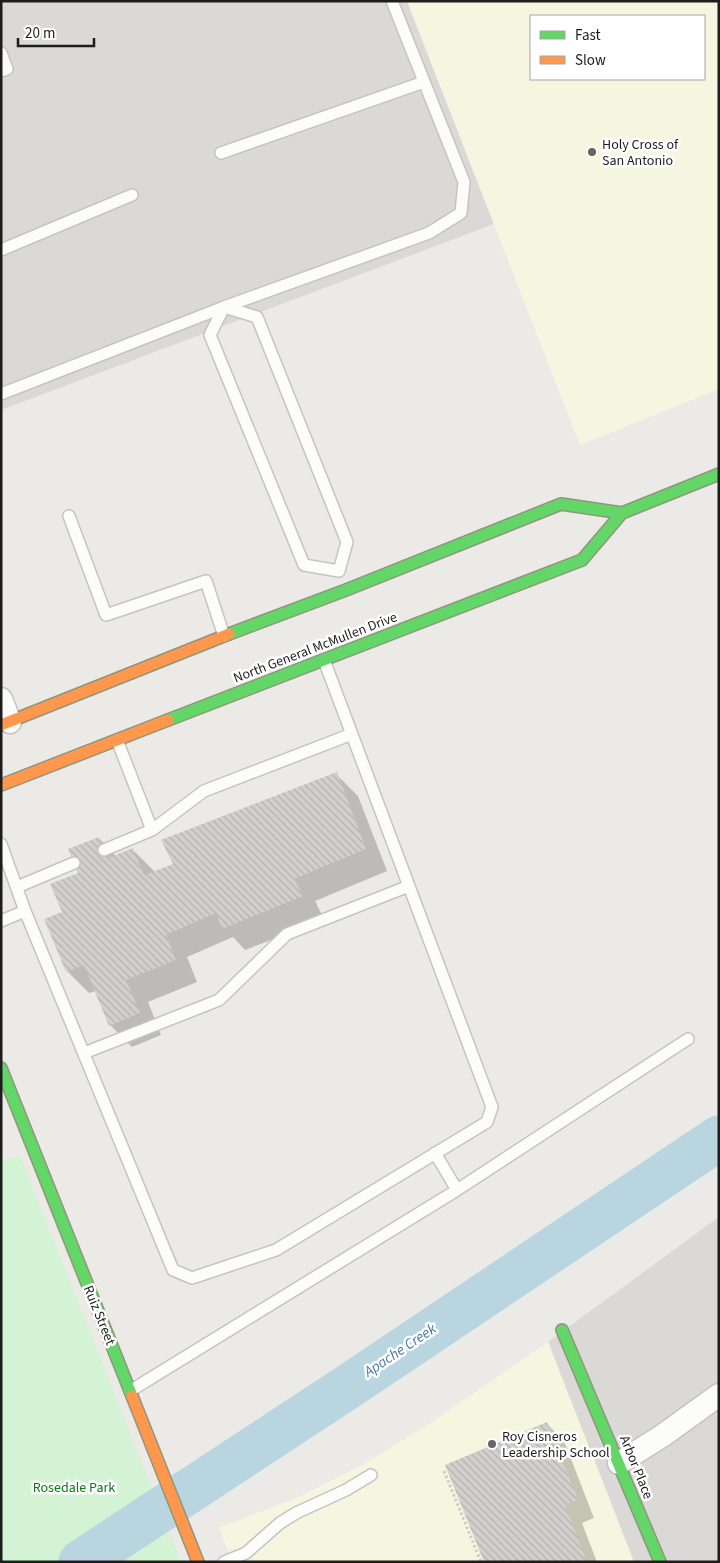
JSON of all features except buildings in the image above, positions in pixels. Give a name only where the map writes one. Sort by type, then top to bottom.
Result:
[{"type":"main road","name":"North General McMullen Drive","points":[[1,785],[582,560],[622,513],[719,474]]},
{"type":"main road","points":[[6,724],[561,504],[622,513]]},
{"type":"main road","name":"Ruiz Street","points":[[1,1068],[198,1562]]},
{"type":"main road","name":"Arbor Place","points":[[562,1330],[660,1562]]},
{"type":"street","points":[[1,699],[6,724]]},
{"type":"street","points":[[619,1463],[662,1436],[719,1395]]},
{"type":"lane","points":[[1,394],[224,307],[429,233],[461,213],[464,182],[392,1]]},
{"type":"lane","points":[[1,53],[7,69],[1,71]]},
{"type":"lane","points":[[221,153],[424,82]]},
{"type":"lane","points":[[1,250],[132,195]]},
{"type":"lane","points":[[224,307],[210,335],[304,565],[339,571]]},
{"type":"lane","points":[[224,307],[257,317],[347,542],[339,571],[346,590]]},
{"type":"lane","points":[[68,516],[106,615],[206,581],[224,636]]},
{"type":"lane","points":[[1,844],[25,911],[173,1270],[192,1278],[276,1250],[488,1122],[492,1107],[324,660]]},
{"type":"lane","points":[[104,850],[152,830],[204,791],[352,734]]},
{"type":"lane","points":[[117,740],[152,830]]},
{"type":"lane","points":[[17,887],[74,863]]},
{"type":"lane","points":[[84,1053],[219,1000],[288,934],[409,886]]},
{"type":"lane","points":[[1,920],[25,911]]},
{"type":"lane","points":[[130,1391],[457,1190],[688,1039]]},
{"type":"lane","points":[[435,1153],[457,1190]]},
{"type":"lane","points":[[224,1562],[246,1553],[280,1523],[296,1513],[371,1476]]},
{"type":"path","points":[[444,1471],[481,1562]]},
{"type":"shaded area","points":[[1,1],[407,1],[494,224],[1,410]]},
{"type":"shaded area","name":"Holy Cross of San Antonio","points":[[407,1],[719,1],[719,389],[580,445]]},
{"type":"shaded area","points":[[719,1217],[719,1562],[634,1562],[548,1342]]},
{"type":"shaded area","name":"Roy Cisneros Leadership School","points":[[548,1342],[634,1562],[233,1562],[219,1528],[301,1496],[364,1464],[429,1424]]},
{"type":"green space","name":"Rosedale Park","points":[[20,1155],[181,1562],[1,1562],[1,1162]]},
{"type":"waterway","name":"Apache Creek","points":[[81,1562],[346,1388],[719,1138]]},
{"type":"traffic: fast","points":[[168,720],[582,560],[622,513],[719,474]]},
{"type":"traffic: fast","points":[[229,634],[346,590],[561,504],[622,513]]},
{"type":"traffic: fast","points":[[1,1068],[132,1396]]},
{"type":"traffic: fast","points":[[562,1330],[660,1562]]},
{"type":"traffic: slow","points":[[1,725],[229,634]]},
{"type":"traffic: slow","points":[[1,785],[168,720]]},
{"type":"traffic: slow","points":[[132,1396],[198,1562]]},
{"type":"place","name":"Holy Cross of San Antonio","points":[[592,152]]},
{"type":"place","name":"Roy Cisneros Leadership School","points":[[492,1444]]}]
